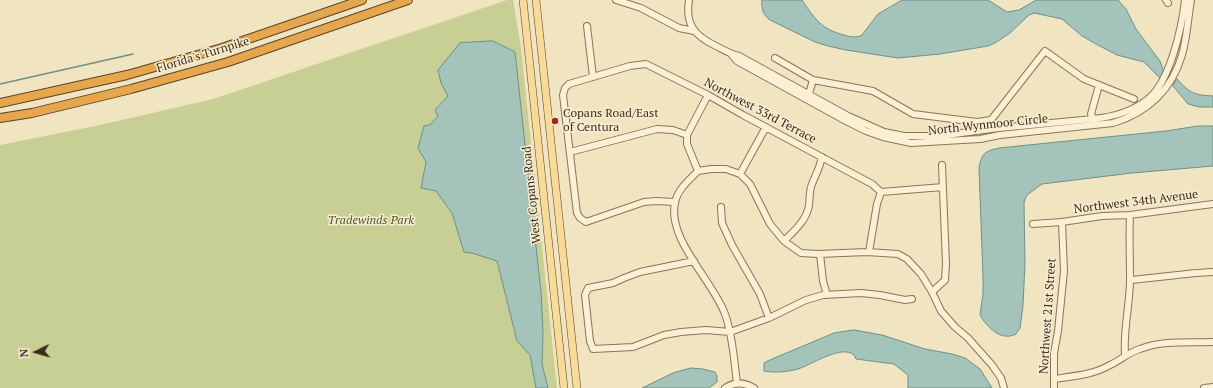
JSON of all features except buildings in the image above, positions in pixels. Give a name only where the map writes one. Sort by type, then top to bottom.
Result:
[{"type":"highway","name":"Florida's Turnpike","points":[[0,103],[134,73],[222,48],[362,0]]},
{"type":"highway","name":"Florida's Turnpike","points":[[0,118],[32,113],[123,91],[228,62],[408,0]]},
{"type":"main road","name":"West Copans Road","points":[[523,0],[564,388]]},
{"type":"main road","name":"West Copans Road","points":[[536,0],[577,388]]},
{"type":"main road","points":[[538,140],[551,139]]},
{"type":"street","points":[[616,0],[641,8],[679,28],[694,31],[688,12],[689,0]]},
{"type":"street","name":"North Wynmoor Circle","points":[[808,97],[846,121],[866,131],[884,137],[912,143],[980,139],[1000,134],[1095,122],[1128,111],[1149,98],[1161,83],[1169,68],[1177,42],[1185,0]]},
{"type":"street","name":"North Wynmoor Circle","points":[[694,31],[704,40],[731,54],[737,61],[868,126],[884,132],[904,136],[939,136],[999,128],[1095,122],[1113,123],[1129,118],[1148,106],[1167,87],[1176,72],[1183,54],[1191,0]]},
{"type":"street","points":[[587,26],[593,77]]},
{"type":"street","points":[[775,58],[813,80],[873,91],[913,114],[977,122],[991,120],[1045,52],[1084,79],[1134,99]]},
{"type":"street","name":"Northwest 33rd Terrace","points":[[570,152],[564,95],[565,88],[569,84],[630,66],[646,64],[708,95],[872,184],[881,192]]},
{"type":"street","points":[[808,97],[813,80]]},
{"type":"street","points":[[1095,122],[1091,114],[1099,85]]},
{"type":"street","points":[[698,171],[687,144],[687,135],[708,95]]},
{"type":"street","points":[[977,122],[980,139]]},
{"type":"street","points":[[740,174],[766,127]]},
{"type":"street","points":[[675,202],[644,202],[586,222],[580,218],[577,213],[570,152],[657,129],[673,130],[687,135]]},
{"type":"street","points":[[784,241],[796,229],[804,217],[808,207],[812,184],[819,171],[822,157]]},
{"type":"street","points":[[932,292],[945,280],[946,264],[942,165]]},
{"type":"street","points":[[737,383],[730,332],[725,314],[714,291],[685,246],[674,216],[675,202],[679,193],[698,171],[711,169],[726,170],[740,174],[750,184],[770,224],[784,241],[801,253],[820,254],[869,252],[898,254],[907,259],[921,274],[942,311],[954,327],[968,338],[992,365],[1001,378],[1004,388]]},
{"type":"street","points":[[869,252],[877,204],[881,192],[943,187]]},
{"type":"street","name":"Northwest 34th Avenue","points":[[1033,224],[1062,222],[1102,216],[1130,215],[1213,204]]},
{"type":"street","points":[[721,207],[722,223],[760,294],[769,318]]},
{"type":"street","points":[[1125,356],[1124,341],[1130,280],[1130,215]]},
{"type":"street","name":"Northwest 21st Street","points":[[1054,388],[1054,353],[1058,331],[1064,271],[1062,222]]},
{"type":"street","points":[[820,254],[823,281],[827,294]]},
{"type":"street","points":[[694,262],[640,272],[613,283],[588,288],[586,295],[590,341],[593,349],[634,347],[664,335],[681,332],[706,330],[730,332],[769,318],[806,300],[827,294],[861,293],[905,300],[912,299]]},
{"type":"street","points":[[1130,280],[1190,273],[1213,272]]},
{"type":"street","points":[[1054,379],[1092,373],[1111,365],[1139,349],[1161,343],[1213,342]]},
{"type":"street","points":[[725,388],[737,383],[744,383],[754,388]]},
{"type":"street","points":[[1204,388],[1213,387]]},
{"type":"green space","name":"Tradewinds Park","points":[[507,0],[513,0],[521,48],[557,388],[0,388],[0,145],[100,125],[213,99]]},
{"type":"water","points":[[762,0],[802,0],[815,18],[830,30],[846,36],[858,37],[862,35],[878,14],[902,0],[988,0],[1007,12],[1019,10],[1036,0],[1118,0],[1126,9],[1136,29],[1160,61],[1164,72],[1161,79],[1144,62],[1117,55],[1096,44],[1082,36],[1062,19],[1034,13],[1029,15],[1010,33],[988,46],[940,54],[898,58],[846,50],[815,42],[770,20],[763,11]]},
{"type":"water","points":[[493,41],[515,52],[541,292],[543,331],[542,364],[548,388],[536,388],[530,355],[517,341],[497,261],[464,252],[452,213],[436,191],[421,188],[426,162],[418,148],[424,126],[430,125],[438,116],[435,110],[448,96],[441,83],[438,70],[460,43]]},
{"type":"water","points":[[1177,79],[1185,87],[1196,94],[1213,96],[1213,107],[1199,107],[1188,104],[1173,86]]},
{"type":"water","points":[[1198,126],[1213,126],[1213,166],[1132,173],[1042,184],[1027,195],[1024,202],[1025,264],[1020,328],[1016,334],[1005,336],[995,332],[986,324],[980,315],[983,294],[983,277],[979,167],[981,159],[985,153],[999,148],[1166,131]]},
{"type":"water","points":[[854,330],[882,335],[925,349],[965,358],[980,369],[992,388],[908,388],[908,375],[894,364],[856,359],[854,355],[849,352],[826,356],[804,367],[794,370],[777,372],[764,371],[764,363],[772,359],[834,333]]},
{"type":"water","points":[[691,368],[715,372],[717,382],[709,388],[642,388],[673,373]]},
{"type":"waterway","points":[[0,84],[133,54]]},
{"type":"place","name":"Copans Road/East of Centura","points":[[555,121]]}]
